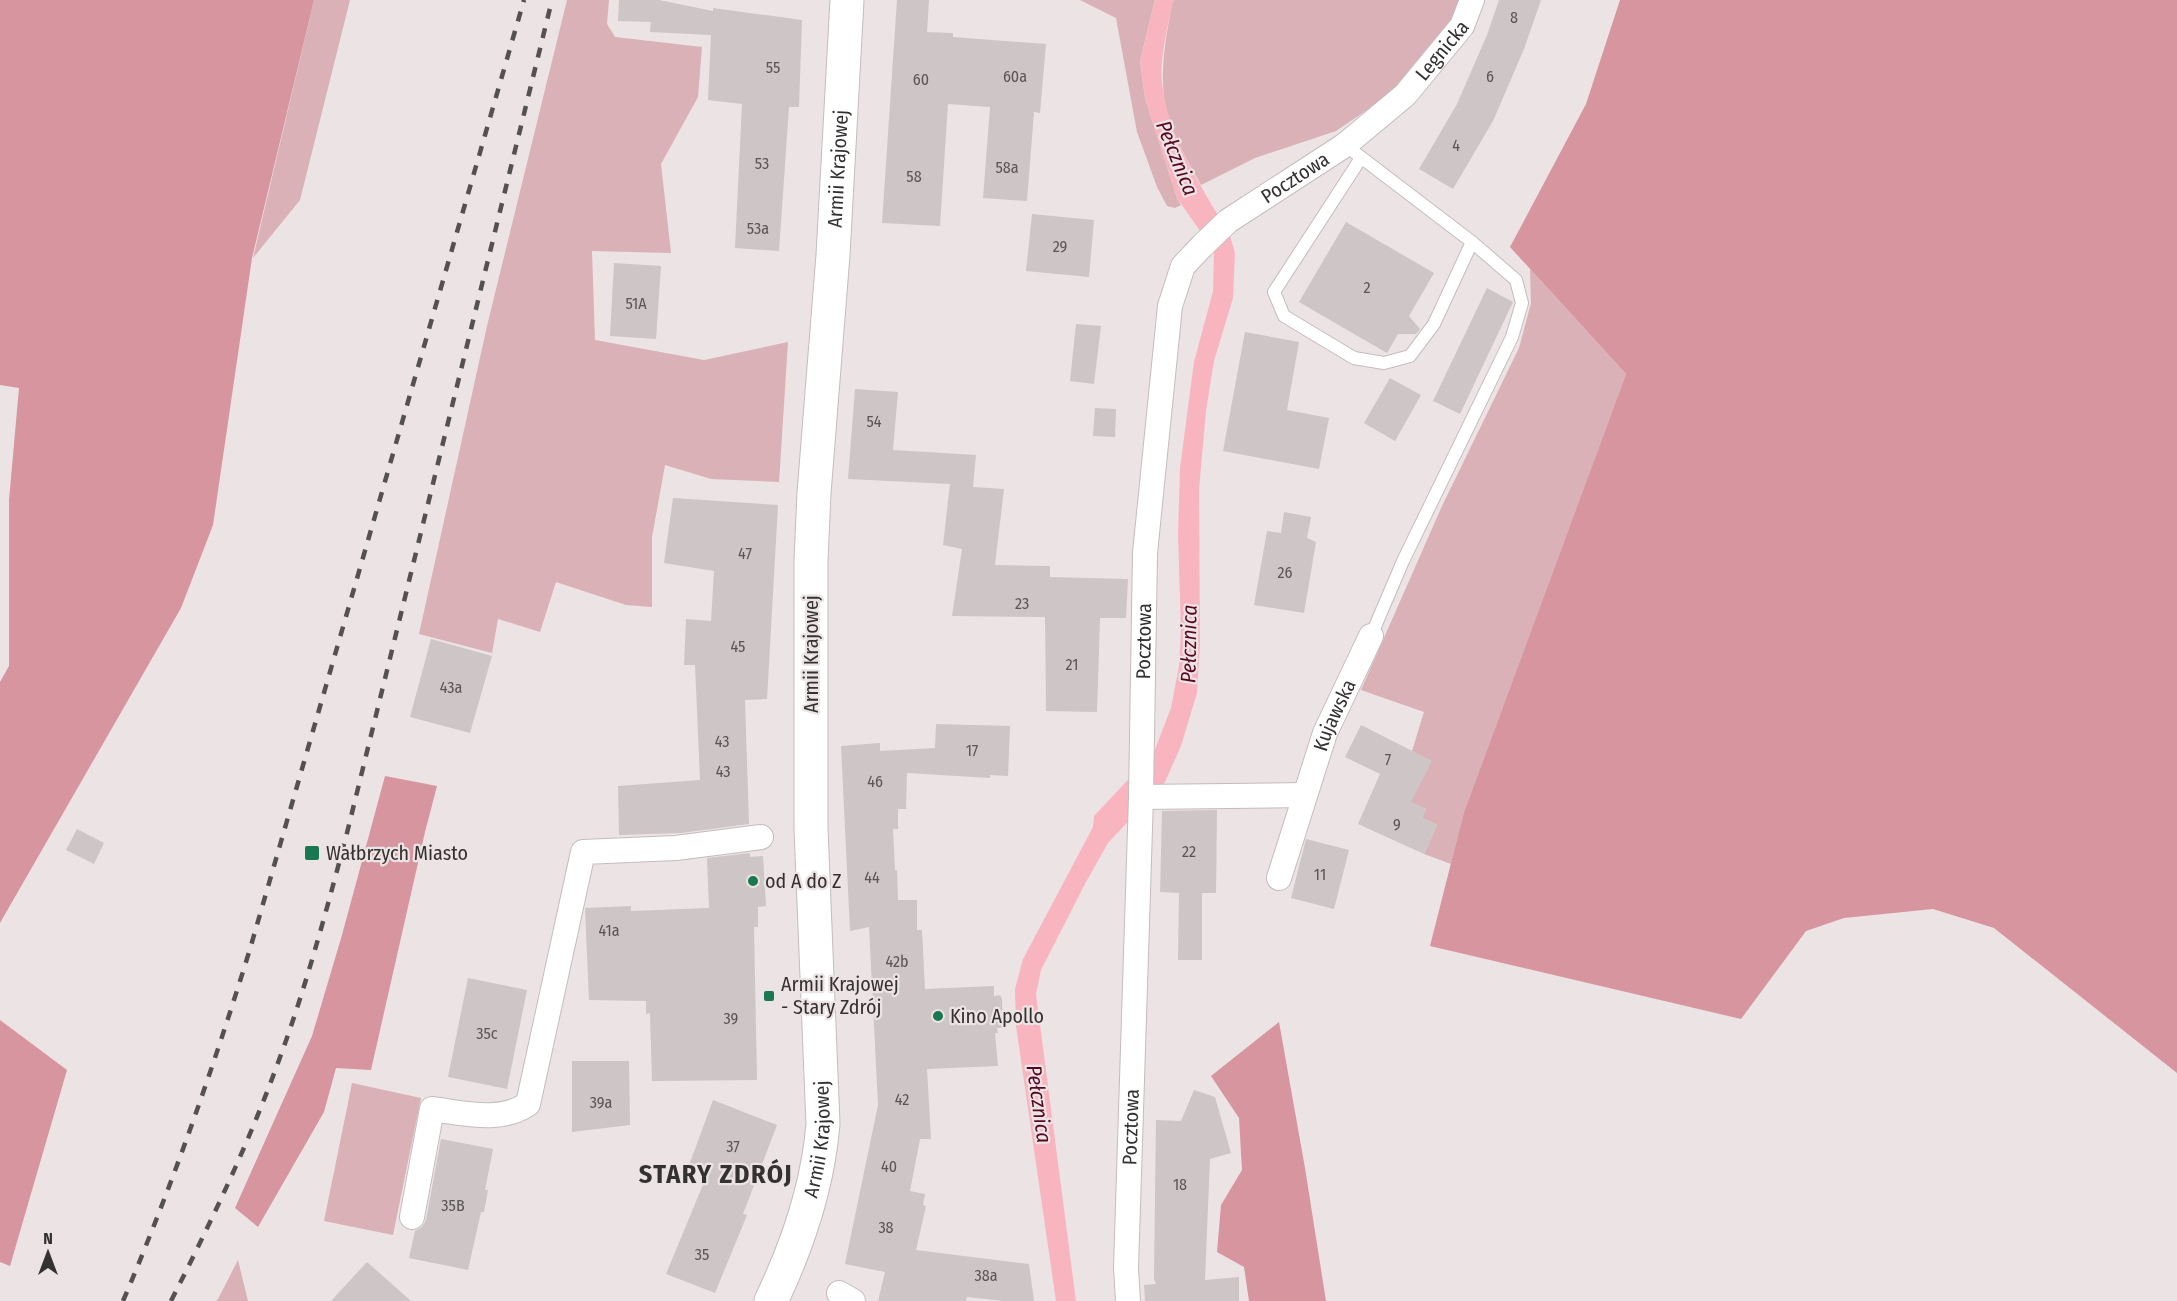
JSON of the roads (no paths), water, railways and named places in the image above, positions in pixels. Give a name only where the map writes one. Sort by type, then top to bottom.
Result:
[{"type":"main road","name":"Armii Krajowej","points":[[771,1301],[796,1238],[810,1194],[821,1148],[823,1124],[811,829],[811,560],[814,493],[833,255],[847,0]]},
{"type":"street","name":"Legnicka","points":[[1405,95],[1462,26],[1472,0]]},
{"type":"street","name":"Pocztowa","points":[[1128,1301],[1126,1268],[1141,797],[1146,553],[1170,306],[1183,266],[1228,221],[1353,151],[1405,95]]},
{"type":"street","name":"Kujawska","points":[[1279,878],[1326,733],[1371,636]]},
{"type":"street","points":[[1141,797],[1305,795]]},
{"type":"street","points":[[412,1216],[432,1109],[490,1116],[517,1112],[528,1104],[583,852],[676,848],[761,837]]},
{"type":"lane","points":[[1371,636],[1403,561],[1512,337],[1522,303],[1516,280],[1472,242],[1353,151],[1274,292],[1284,316],[1354,358],[1384,363],[1410,356],[1434,324],[1472,242]]},
{"type":"water","name":"Pełcznica","points":[[1155,0],[1174,0],[1162,58],[1163,90],[1173,129],[1181,147],[1199,184],[1230,236],[1235,253],[1233,298],[1214,361],[1206,411],[1199,490],[1200,646],[1197,693],[1181,746],[1165,782],[1108,843],[1041,970],[1036,994],[1076,1301],[1056,1301],[1016,1026],[1015,989],[1023,959],[1093,827],[1094,816],[1154,752],[1171,708],[1179,666],[1181,632],[1178,534],[1180,468],[1194,362],[1213,291],[1214,251],[1177,198],[1145,98],[1140,61]]},
{"type":"railway","points":[[123,1301],[191,1127],[250,949],[524,0]]},
{"type":"railway","points":[[171,1301],[215,1212],[255,1122],[289,1033],[315,949],[346,837],[552,0]]},
{"type":"place","name":"Wałbrzych Miasto","points":[[312,853]]},
{"type":"place","name":"od A do Z","points":[[753,881]]},
{"type":"place","name":"Armii Krajowej - Stary Zdrój","points":[[769,996]]},
{"type":"place","name":"Kino Apollo","points":[[938,1016]]},
{"type":"district","name":"STARY ZDRÓJ","points":[[716,1174]]}]
